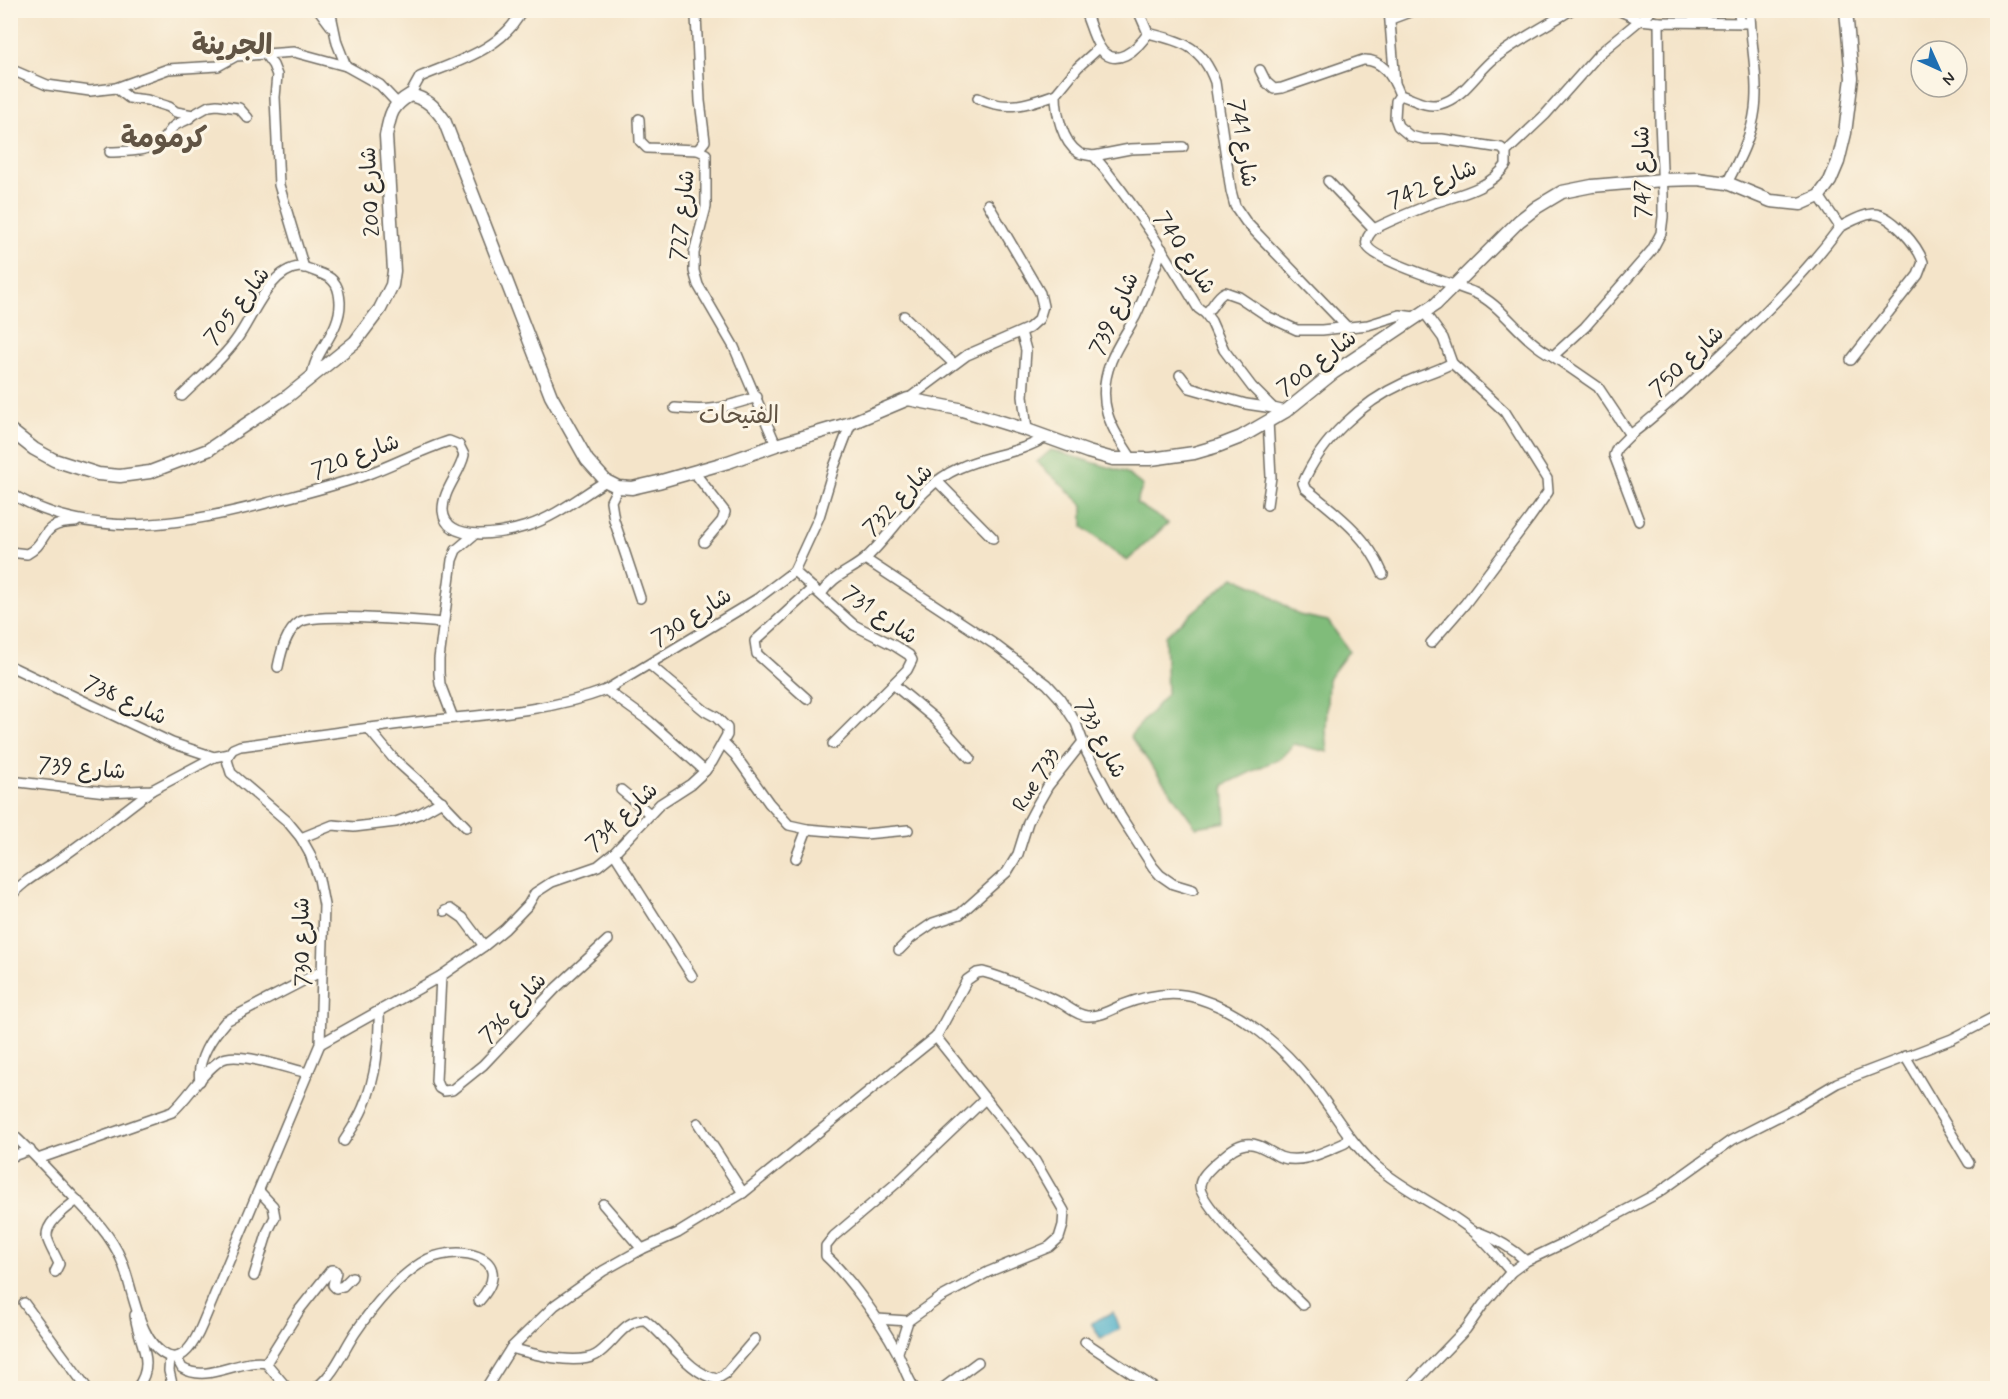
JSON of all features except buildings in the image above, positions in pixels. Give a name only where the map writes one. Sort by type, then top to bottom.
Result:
[{"type":"main road","points":[[1819,196],[1830,181],[1838,162],[1845,133],[1852,78],[1846,10]]},
{"type":"main road","points":[[397,104],[411,95],[423,98],[433,105],[444,120],[550,396],[587,460],[606,481],[618,487],[632,488],[694,472],[851,423],[908,399]]},
{"type":"main road","name":"شارع 200","points":[[10,430],[34,449],[54,460],[98,474],[120,476],[150,472],[208,450],[288,396],[355,342],[380,309],[392,285],[394,272],[386,136],[389,116],[397,104]]},
{"type":"main road","name":"شارع 700","points":[[908,399],[959,409],[1113,459],[1151,459],[1194,453],[1241,437],[1286,411],[1333,373],[1436,304],[1519,221],[1562,192],[1592,186],[1698,179],[1727,183],[1772,201],[1801,204],[1819,196]]},
{"type":"street","points":[[319,10],[335,34]]},
{"type":"street","points":[[330,10],[346,66]]},
{"type":"street","points":[[411,95],[420,77],[478,52],[498,39],[518,18],[522,10]]},
{"type":"street","points":[[1084,10],[1099,48],[1113,57],[1127,55],[1142,43],[1148,33],[1138,10]]},
{"type":"street","points":[[1395,83],[1390,15],[1415,10]]},
{"type":"street","points":[[1260,70],[1266,82],[1274,89],[1369,60],[1379,64],[1395,83],[1400,95],[1428,105],[1439,105],[1468,85],[1493,59],[1571,10]]},
{"type":"street","points":[[1618,10],[1640,20],[1659,22],[1746,23]]},
{"type":"street","name":"شارع 742","points":[[1455,286],[1384,259],[1369,249],[1367,238],[1374,229],[1482,186],[1495,178],[1506,165],[1506,152],[1545,115],[1599,54],[1653,10]]},
{"type":"street","points":[[1727,183],[1744,147],[1755,110],[1756,84],[1746,23],[1738,10]]},
{"type":"street","points":[[1746,23],[1750,10]]},
{"type":"street","name":"شارع 727","points":[[696,15],[700,101],[705,141],[698,150],[706,154],[706,200],[705,215],[693,253],[693,271],[698,285],[734,347],[776,445]]},
{"type":"street","name":"شارع 747","points":[[1553,356],[1585,327],[1656,244],[1663,224],[1659,22]]},
{"type":"street","name":"شارع 741","points":[[1148,33],[1191,46],[1210,66],[1215,82],[1235,206],[1256,233],[1347,327]]},
{"type":"street","points":[[978,98],[988,104],[1012,107],[1023,106],[1056,94],[1078,67],[1099,48]]},
{"type":"street","points":[[10,69],[47,85],[90,91],[116,88],[168,69],[218,66],[236,56],[294,52],[346,66],[380,85],[397,104]]},
{"type":"street","points":[[265,54],[273,64],[277,75],[275,97],[279,185],[304,268]]},
{"type":"street","points":[[116,88],[129,98],[147,100],[169,107],[176,112],[193,115]]},
{"type":"street","name":"شارع 740","points":[[1056,94],[1056,104],[1067,141],[1080,154],[1094,156],[1162,249],[1198,308],[1205,313],[1219,295],[1230,292],[1276,321],[1298,330],[1368,325],[1391,316],[1420,315]]},
{"type":"street","points":[[1400,95],[1396,101],[1395,118],[1398,126],[1410,136],[1501,148],[1506,152]]},
{"type":"street","points":[[110,152],[143,150],[163,140],[172,128],[209,106],[239,108],[248,118]]},
{"type":"street","points":[[639,119],[640,141],[647,148],[698,150]]},
{"type":"street","points":[[1094,156],[1130,149],[1183,147]]},
{"type":"street","points":[[1328,182],[1374,229]]},
{"type":"street","points":[[1819,196],[1840,227]]},
{"type":"street","points":[[908,399],[954,364],[985,347],[1021,332],[1039,320],[1043,306],[1040,292],[988,204]]},
{"type":"street","name":"شارع 750","points":[[1640,521],[1614,455],[1617,448],[1772,307],[1799,279],[1840,227],[1872,214],[1887,218],[1914,244],[1923,262],[1918,275],[1851,360]]},
{"type":"street","name":"شارع 739","points":[[1132,459],[1107,416],[1104,389],[1111,360],[1142,303],[1162,249]]},
{"type":"street","name":"شارع 705","points":[[182,396],[236,341],[269,288],[286,272],[299,267],[330,277],[334,281],[340,305],[331,336],[314,361],[312,377]]},
{"type":"street","points":[[1455,286],[1477,293],[1535,346],[1598,387],[1630,435]]},
{"type":"street","points":[[1205,313],[1224,350],[1252,387],[1273,408]]},
{"type":"street","points":[[1420,315],[1443,338],[1452,363],[1505,412],[1548,479],[1549,489],[1465,604],[1431,643]]},
{"type":"street","points":[[904,316],[954,364]]},
{"type":"street","points":[[1021,332],[1026,350],[1023,396],[1027,430]]},
{"type":"street","points":[[1383,574],[1375,557],[1358,533],[1305,488],[1303,483],[1329,442],[1367,405],[1405,382],[1452,363]]},
{"type":"street","points":[[1180,375],[1190,388],[1246,404],[1286,411]]},
{"type":"street","points":[[675,408],[711,411],[757,397]]},
{"type":"street","points":[[1267,505],[1271,477],[1268,421]]},
{"type":"street","name":"شارع 730","points":[[173,1357],[189,1349],[196,1340],[320,1044],[324,905],[318,879],[302,838],[231,773],[227,760],[229,754],[240,746],[545,706],[583,699],[606,690],[757,599],[794,571],[819,518],[851,423]]},
{"type":"street","name":"شارع 732","points":[[807,699],[757,654],[755,641],[829,582],[865,559],[910,506],[937,481],[959,467],[1023,448],[1046,437]]},
{"type":"street","name":"شارع 720","points":[[10,493],[45,510],[96,523],[141,526],[235,512],[346,481],[449,441],[459,445],[464,455],[444,502],[445,519],[456,531],[476,534],[527,526],[606,481]]},
{"type":"street","points":[[694,472],[725,512],[722,521],[704,542]]},
{"type":"street","points":[[937,481],[993,538]]},
{"type":"street","points":[[618,487],[611,501],[614,519],[640,598]]},
{"type":"street","points":[[10,552],[22,555],[31,552],[43,535],[55,525],[67,522],[96,523]]},
{"type":"street","points":[[453,718],[440,684],[443,623],[452,560],[456,549],[476,534]]},
{"type":"street","name":"شارع 733","points":[[865,559],[994,644],[1047,684],[1059,697],[1076,723],[1082,743],[1121,817],[1153,867],[1173,884],[1193,890]]},
{"type":"street","name":"شارع 731","points":[[794,571],[861,630],[895,646],[909,655],[912,660],[912,664],[894,685],[833,744]]},
{"type":"street","points":[[278,667],[281,653],[294,627],[299,622],[312,618],[443,623]]},
{"type":"street","points":[[650,665],[723,724],[727,729],[723,743],[746,768],[781,818],[789,825],[807,829],[865,834],[908,830]]},
{"type":"street","name":"شارع 738","points":[[10,666],[172,743],[214,757],[229,754]]},
{"type":"street","points":[[894,685],[934,718],[970,758]]},
{"type":"street","points":[[606,690],[649,721],[705,771]]},
{"type":"street","points":[[368,728],[393,758],[442,801],[466,827]]},
{"type":"street","name":"شارع 734","points":[[320,1044],[441,976],[484,946],[520,913],[535,893],[552,882],[598,866],[614,853],[660,804],[691,784],[705,771],[723,743]]},
{"type":"street","name":"Rue 733","points":[[899,950],[911,938],[933,923],[960,914],[1012,866],[1035,807],[1048,786],[1082,743]]},
{"type":"street","name":"شارع 739","points":[[10,781],[106,792],[152,790],[214,757]]},
{"type":"street","points":[[10,898],[14,891],[57,862],[152,790]]},
{"type":"street","points":[[621,790],[650,814]]},
{"type":"street","points":[[302,838],[333,825],[354,827],[396,822],[421,813],[442,801]]},
{"type":"street","points":[[796,858],[807,829]]},
{"type":"street","points":[[614,853],[692,976]]},
{"type":"street","points":[[445,911],[450,909],[463,918],[484,946]]},
{"type":"street","name":"شارع 736","points":[[441,976],[436,1085],[444,1090],[452,1090],[483,1065],[548,996],[608,940]]},
{"type":"street","points":[[200,1081],[198,1071],[205,1052],[226,1021],[322,971]]},
{"type":"street","points":[[486,1389],[511,1348],[531,1326],[569,1294],[603,1271],[642,1249],[678,1233],[743,1192],[936,1037],[967,980],[983,972],[1021,985],[1063,1004],[1078,1014],[1087,1016],[1146,998],[1168,994],[1187,994],[1222,1008],[1275,1043],[1313,1085],[1348,1136],[1377,1166],[1473,1231],[1511,1272]]},
{"type":"street","points":[[344,1141],[359,1117],[370,1085],[379,1010]]},
{"type":"street","points":[[1409,1389],[1466,1329],[1511,1272],[1526,1261],[1658,1193],[1732,1140],[1793,1109],[1837,1083],[1952,1039],[1998,1016]]},
{"type":"street","points":[[898,1352],[908,1321],[940,1298],[970,1281],[1049,1247],[1059,1238],[1063,1225],[1064,1211],[1035,1161],[936,1037]]},
{"type":"street","points":[[1905,1056],[1969,1163]]},
{"type":"street","points":[[38,1159],[172,1112],[220,1060],[240,1057],[308,1074]]},
{"type":"street","points":[[914,1389],[898,1352],[877,1319],[826,1256],[826,1246],[834,1236],[899,1181],[984,1100]]},
{"type":"street","points":[[698,1123],[743,1192]]},
{"type":"street","points":[[1332,1147],[1340,1134],[1339,1124]]},
{"type":"street","points":[[10,1132],[30,1150],[109,1237],[121,1258],[140,1319],[150,1340],[162,1353],[173,1357],[182,1368],[198,1373],[249,1363],[266,1363]]},
{"type":"street","points":[[1303,1305],[1263,1266],[1212,1210],[1200,1191],[1200,1183],[1210,1168],[1231,1151],[1245,1144],[1253,1144],[1293,1160],[1312,1157],[1345,1143],[1348,1136]]},
{"type":"street","points":[[10,1157],[30,1150]]},
{"type":"street","points":[[254,1276],[268,1231],[275,1217],[273,1206],[259,1191]]},
{"type":"street","points":[[55,1272],[59,1264],[47,1238],[48,1230],[53,1222],[77,1200]]},
{"type":"street","points":[[603,1204],[642,1249]]},
{"type":"street","points":[[1473,1231],[1495,1238],[1512,1248],[1526,1261]]},
{"type":"street","points":[[316,1389],[328,1378],[368,1316],[411,1270],[430,1258],[448,1252],[458,1252],[472,1255],[488,1263],[492,1267],[491,1283],[479,1301]]},
{"type":"street","points":[[266,1363],[300,1309],[331,1270],[336,1272],[333,1285],[336,1288],[343,1286],[352,1277]]},
{"type":"street","points":[[131,1289],[137,1329],[147,1355],[145,1373],[137,1389]]},
{"type":"street","points":[[24,1303],[87,1389]]},
{"type":"street","points":[[511,1348],[543,1356],[589,1357],[605,1348],[627,1326],[639,1319],[645,1320],[665,1337],[700,1373],[717,1379],[726,1374],[755,1339]]},
{"type":"street","points":[[877,1319],[908,1321]]},
{"type":"street","points":[[1085,1342],[1154,1389]]},
{"type":"street","points":[[173,1357],[169,1371],[173,1389]]},
{"type":"street","points":[[943,1389],[978,1362]]},
{"type":"street","points":[[266,1363],[287,1389]]},
{"type":"street","points":[[279,1379],[297,1389]]},
{"type":"green space","points":[[1051,450],[1125,472],[1143,486],[1136,503],[1168,523],[1127,561],[1083,527],[1083,505],[1037,462]]},
{"type":"green space","points":[[1234,577],[1259,588],[1299,615],[1328,621],[1349,651],[1328,679],[1326,731],[1328,752],[1294,744],[1282,757],[1224,785],[1226,822],[1196,827],[1130,736],[1167,694],[1165,636]]},
{"type":"water","points":[[1113,1312],[1119,1329],[1101,1339],[1091,1323]]},
{"type":"district","name":"الجرينة","points":[[232,44]]},
{"type":"district","name":"كرمومة","points":[[164,137]]},
{"type":"district","name":"الفتيحات","points":[[739,415]]}]
